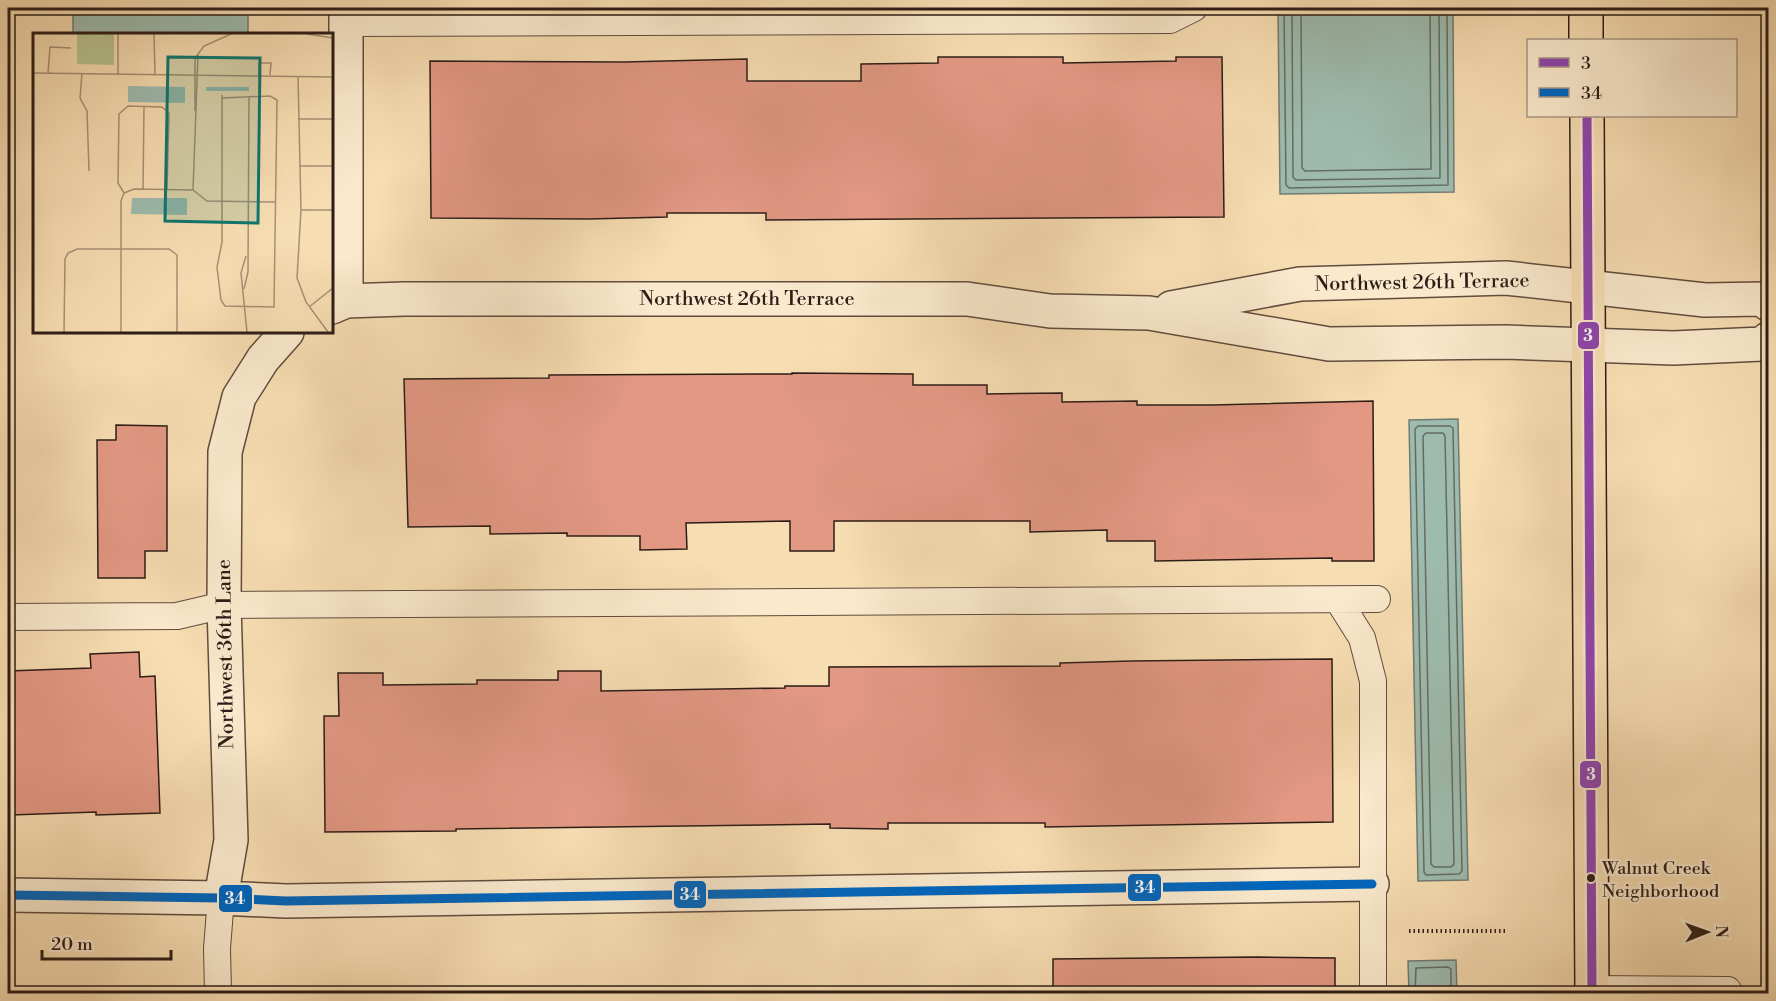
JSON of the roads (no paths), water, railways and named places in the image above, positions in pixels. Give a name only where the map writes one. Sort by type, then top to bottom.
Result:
[{"type":"main road","points":[[1586,8],[1586,39]]},
{"type":"main road","points":[[1587,117],[1592,991]]},
{"type":"street","points":[[338,304],[346,15]]},
{"type":"street","name":"Northwest 26th Terrace","points":[[1149,312],[1300,284],[1506,278],[1705,300],[1762,299],[1768,304]]},
{"type":"street","name":"Northwest 26th Terrace","points":[[338,304],[404,299],[967,299],[1050,311],[1149,312],[1329,344],[1471,342],[1673,348],[1762,344],[1768,339]]},
{"type":"street","name":"Northwest 36th Lane","points":[[221,898],[231,840],[224,605],[225,452],[239,397],[262,359],[287,333]]},
{"type":"street","points":[[8,895],[286,901],[1372,884]]},
{"type":"lane","points":[[346,15],[1170,20],[1194,8]]},
{"type":"lane","points":[[8,617],[177,616],[224,605],[1377,599]]},
{"type":"lane","points":[[1338,600],[1362,638],[1372,681],[1373,993]]},
{"type":"lane","name":"Northwest 36th Lane","points":[[218,993],[217,948],[221,898]]},
{"type":"lane","points":[[1592,991],[1728,990],[1728,993]]},
{"type":"water","points":[[73,8],[248,8],[248,33],[73,33]]},
{"type":"water","points":[[1278,8],[1453,8],[1454,192],[1280,194]]},
{"type":"water","points":[[1458,419],[1468,880],[1418,881],[1409,420]]},
{"type":"water","points":[[1456,960],[1457,993],[1409,993],[1408,961]]},
{"type":"place","name":"Walnut Creek Neighborhood","points":[[1591,878]]}]
